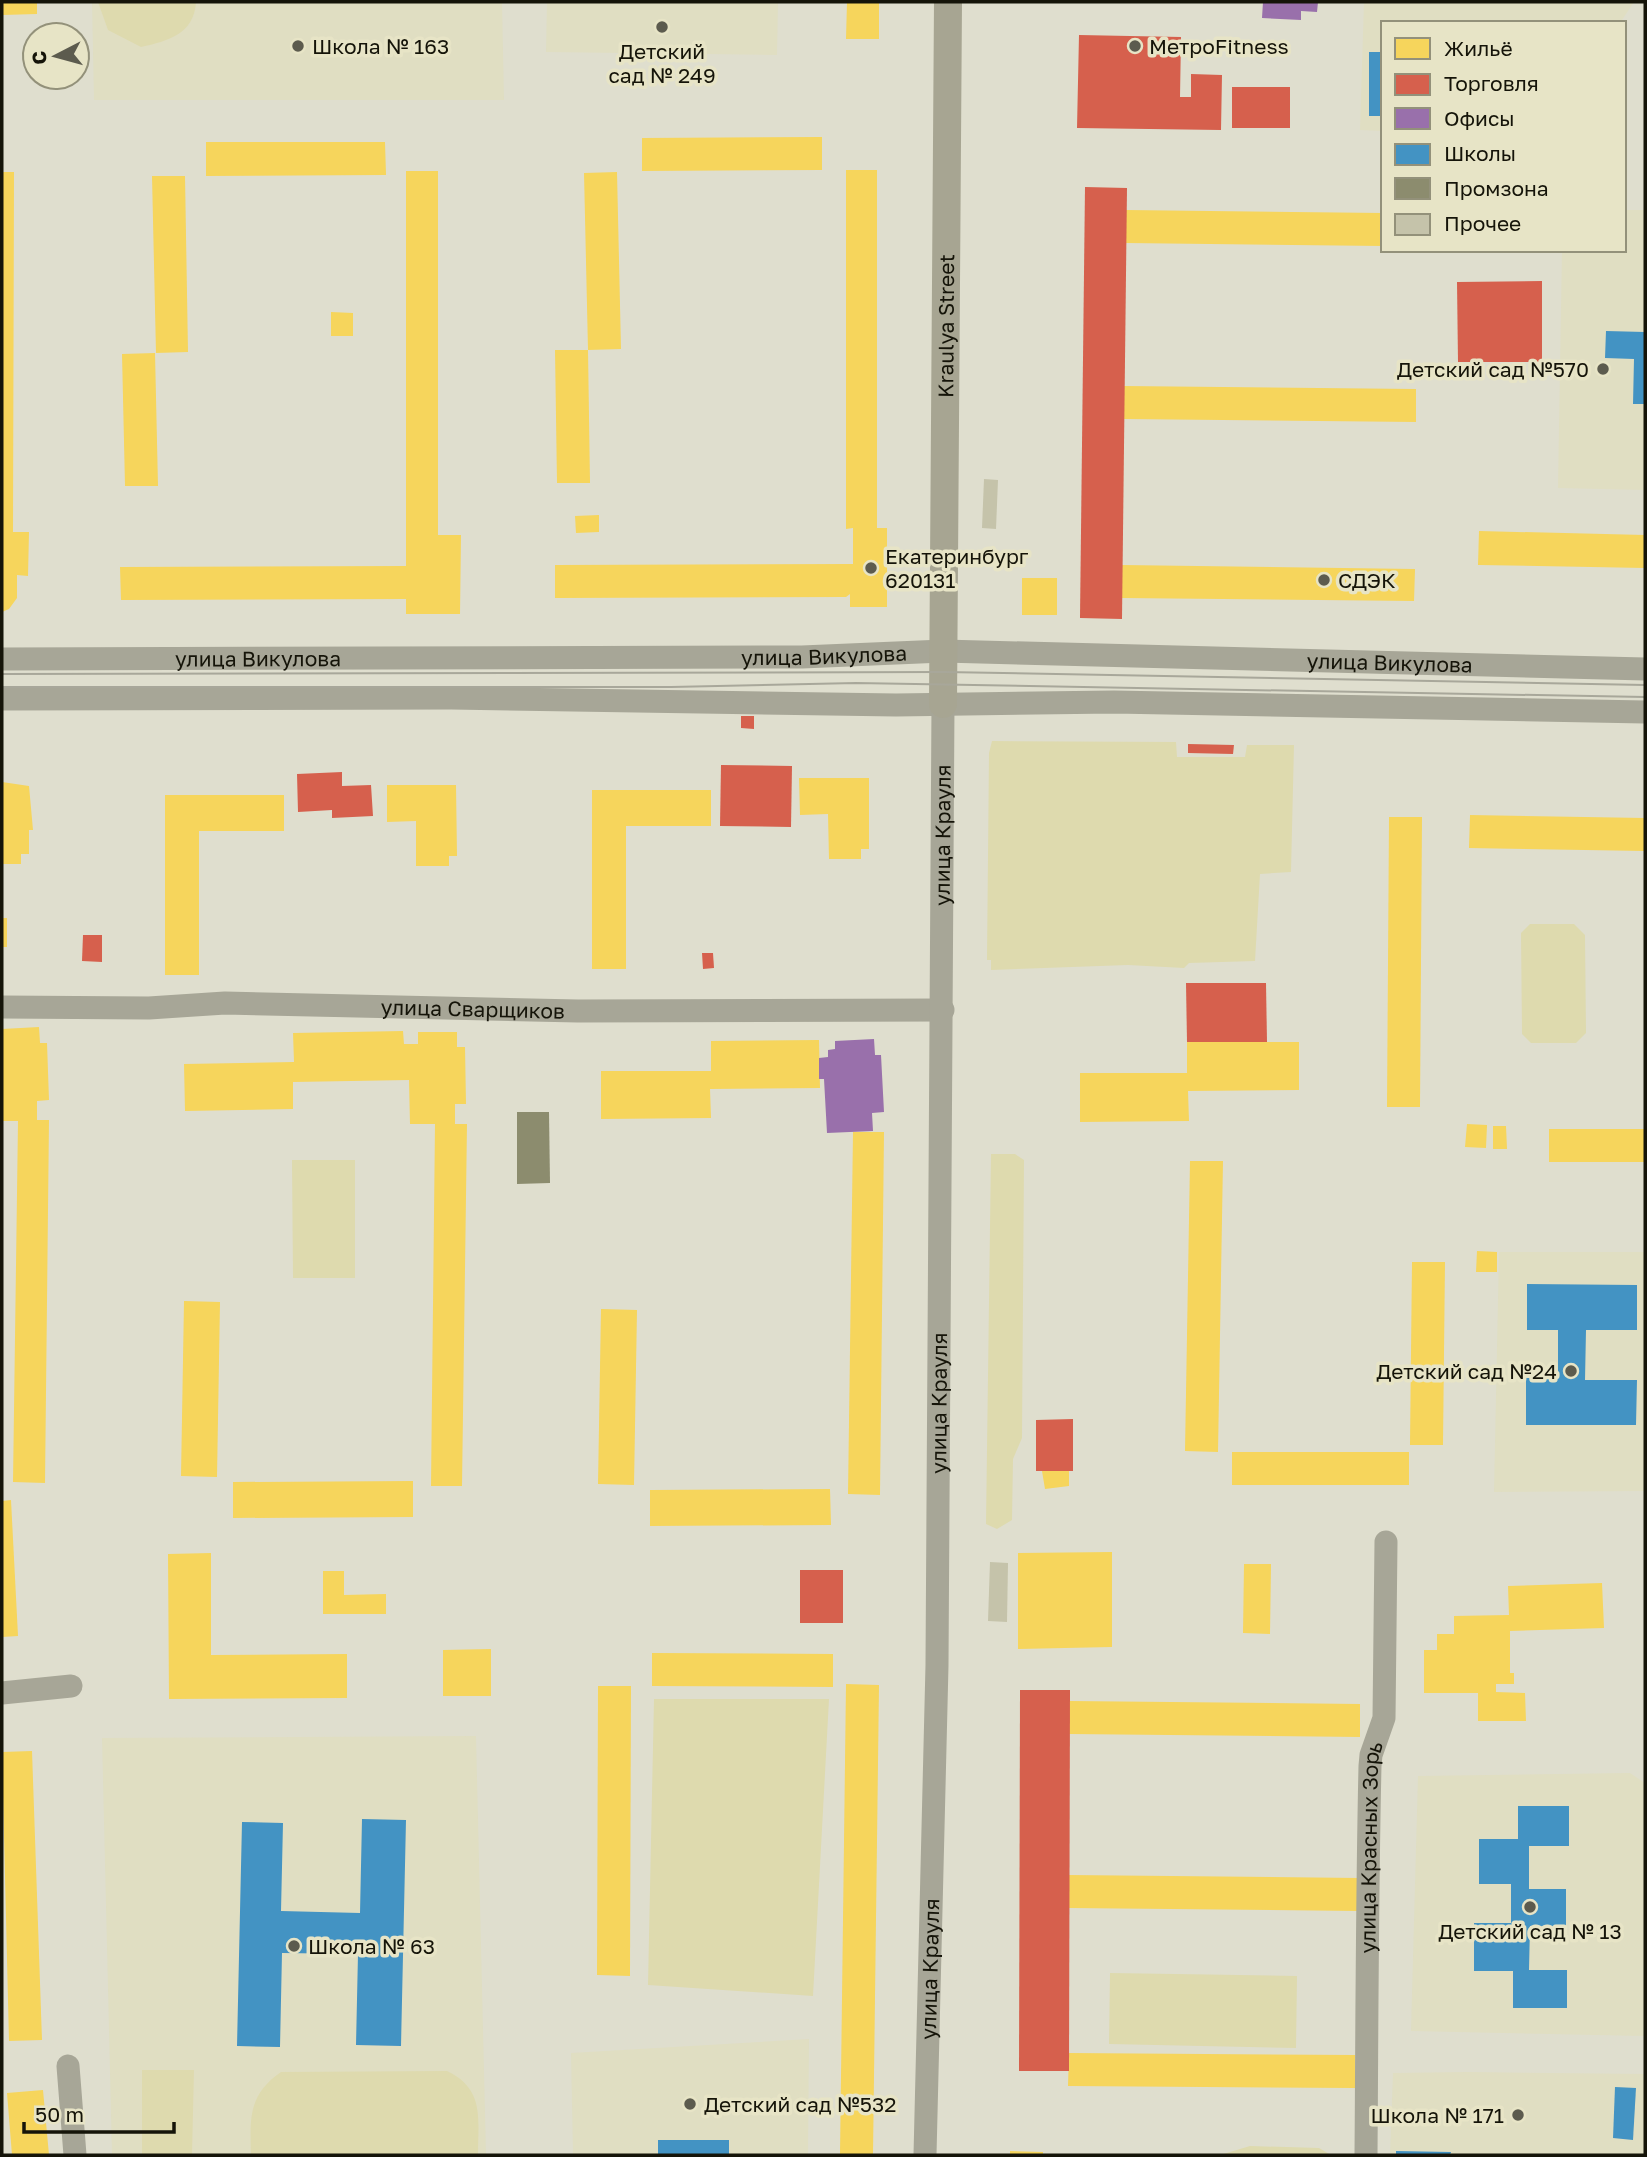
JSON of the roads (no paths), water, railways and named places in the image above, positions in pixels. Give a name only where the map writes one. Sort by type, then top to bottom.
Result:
[{"type":"main road","name":"Kraulya Street","points":[[943,651],[948,2]]},
{"type":"main road","name":"улица Крауля","points":[[943,651],[943,705]]},
{"type":"street","name":"улица Викулова","points":[[2,659],[788,657],[943,651],[1645,668]]},
{"type":"street","name":"улица Викулова","points":[[2,699],[450,698],[943,705],[1114,702],[1645,712]]},
{"type":"street","name":"улица Крауля","points":[[925,2155],[937,1665],[943,705]]},
{"type":"street","name":"улица Сварщиков","points":[[2,1007],[149,1008],[225,1003],[578,1011],[943,1010]]},
{"type":"street","name":"улица Красных Зорь","points":[[1366,2155],[1369,2050],[1366,1932],[1370,1766],[1371,1755],[1384,1718],[1386,1542]]},
{"type":"street","points":[[2,1693],[71,1686]]},
{"type":"street","points":[[68,2066],[75,2155]]},
{"type":"tram line","points":[[2,674],[944,672],[1645,685]]},
{"type":"tram line","points":[[2,687],[671,687],[856,683],[1645,697]]},
{"type":"place","name":"Детский сад № 249","points":[[662,27]]},
{"type":"place","name":"Школа № 163","points":[[298,46]]},
{"type":"place","name":"МетроFitness","points":[[1135,46]]},
{"type":"place","name":"Детский сад №570","points":[[1603,369]]},
{"type":"place","name":"Екатеринбург 620131","points":[[871,568]]},
{"type":"place","name":"СДЭК","points":[[1324,580]]},
{"type":"place","name":"Детский сад №24","points":[[1571,1371]]},
{"type":"place","name":"Детский сад № 13","points":[[1530,1907]]},
{"type":"place","name":"Школа № 63","points":[[294,1946]]},
{"type":"place","name":"Детский сад №532","points":[[690,2104]]},
{"type":"place","name":"Школа № 171","points":[[1518,2115]]}]
